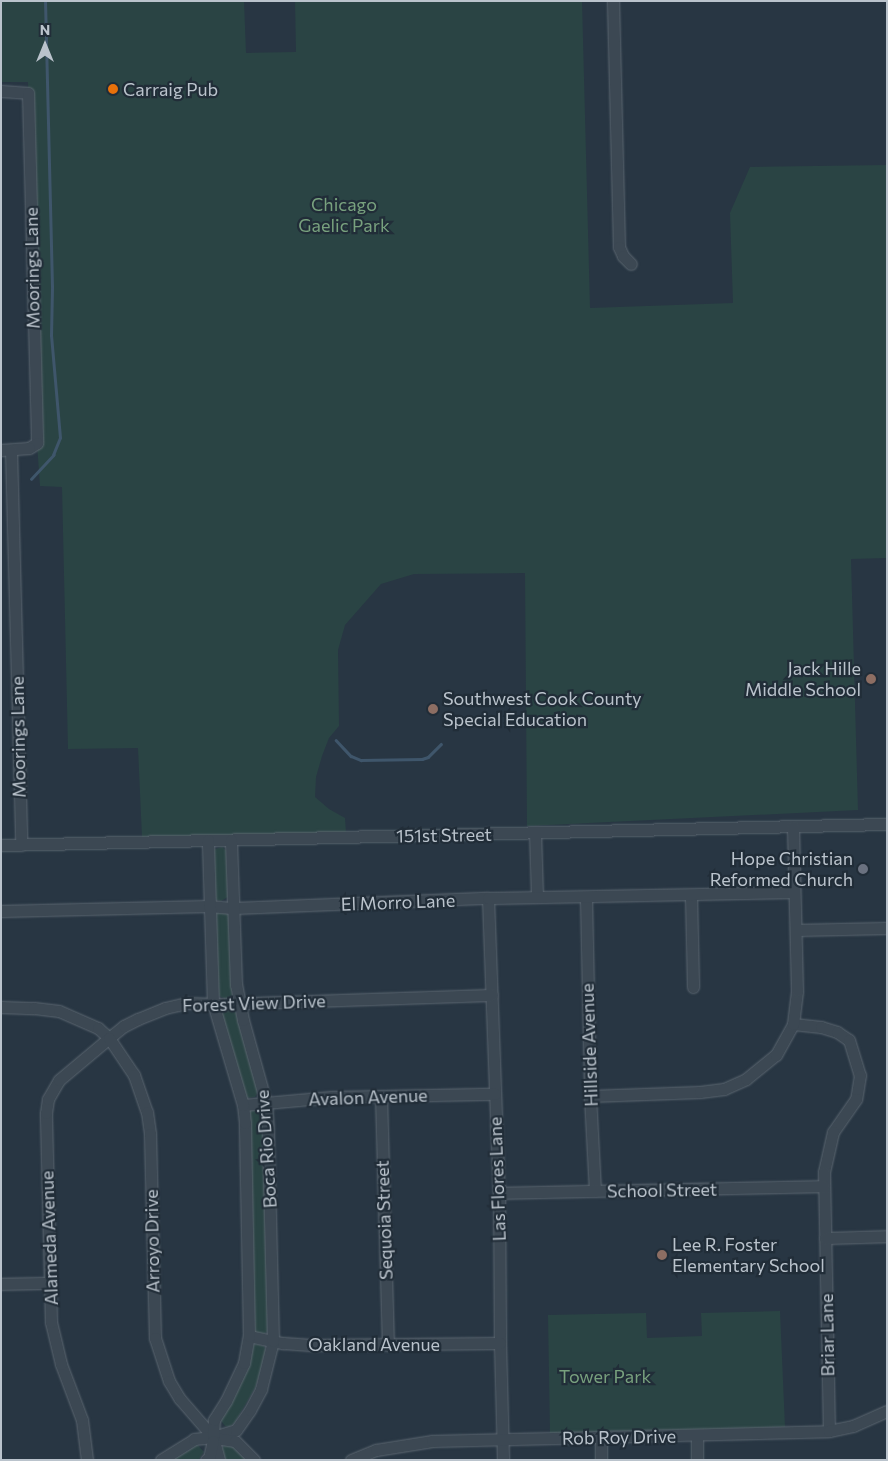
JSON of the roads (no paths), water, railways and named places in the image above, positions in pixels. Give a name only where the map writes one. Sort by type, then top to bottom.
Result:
[{"type":"street","points":[[613,1],[619,247],[623,256],[631,264]]},
{"type":"street","name":"Moorings Lane","points":[[1,92],[28,93],[37,443],[29,448],[6,450],[21,845]]},
{"type":"street","name":"151st Street","points":[[1,845],[887,824]]},
{"type":"street","points":[[590,1096],[700,1092],[724,1089],[746,1079],[776,1055],[793,1024],[798,991],[793,826]]},
{"type":"street","points":[[535,832],[537,897]]},
{"type":"street","name":"Boca Rio Drive","points":[[206,1460],[209,1458],[214,1420],[226,1401],[244,1363],[249,1336],[242,1106],[213,1003],[208,840]]},
{"type":"street","name":"Boca Rio Drive","points":[[161,1460],[194,1439],[213,1437],[236,1430],[250,1410],[261,1389],[273,1341],[266,1103],[236,985],[232,840]]},
{"type":"street","name":"El Morro Lane","points":[[1,911],[210,906],[234,908],[488,898],[691,896],[794,892]]},
{"type":"street","points":[[691,896],[692,987]]},
{"type":"street","name":"Las Flores Lane","points":[[488,898],[499,1193],[500,1343],[504,1460]]},
{"type":"street","name":"Hillside Avenue","points":[[586,898],[590,1096],[595,1191]]},
{"type":"street","points":[[796,930],[887,928]]},
{"type":"street","name":"Forest View Drive","points":[[109,1038],[124,1026],[165,1008],[187,1003],[492,995]]},
{"type":"street","points":[[1,1008],[34,1008],[59,1011],[98,1028],[109,1038]]},
{"type":"street","name":"Briar Lane","points":[[793,1024],[821,1027],[838,1032],[849,1040],[860,1075],[856,1098],[833,1132],[829,1145],[824,1186],[829,1431]]},
{"type":"street","name":"Alameda Avenue","points":[[87,1460],[82,1420],[55,1344],[50,1283],[45,1124],[48,1099],[59,1080],[109,1038]]},
{"type":"street","name":"Arroyo Drive","points":[[109,1038],[134,1075],[147,1112],[150,1134],[155,1338],[169,1380],[180,1398],[213,1437],[219,1460]]},
{"type":"street","name":"Avalon Avenue","points":[[242,1106],[332,1097],[495,1094]]},
{"type":"street","name":"Sequoia Street","points":[[380,1096],[388,1345]]},
{"type":"street","name":"School Street","points":[[499,1193],[824,1186]]},
{"type":"street","points":[[825,1238],[887,1236]]},
{"type":"street","points":[[1,1284],[50,1283]]},
{"type":"street","name":"Oakland Avenue","points":[[249,1336],[273,1341],[311,1345],[500,1343]]},
{"type":"street","name":"Rob Roy Drive","points":[[351,1460],[376,1450],[407,1443],[829,1431],[853,1426],[887,1412]]},
{"type":"street","points":[[697,1436],[697,1460]]},
{"type":"street","points":[[213,1437],[235,1441],[254,1460]]},
{"type":"street","points":[[601,1438],[601,1460]]},
{"type":"waterway","points":[[31,479],[53,455],[60,438],[51,336],[52,287],[45,1]]},
{"type":"waterway","points":[[336,740],[351,756],[361,760],[422,759],[428,757],[441,744]]},
{"type":"place","name":"Carraig Pub","points":[[113,89]]},
{"type":"place","name":"Jack Hille Middle School","points":[[871,679]]},
{"type":"place","name":"Southwest Cook County Special Education","points":[[433,709]]},
{"type":"place","name":"Hope Christian Reformed Church","points":[[863,869]]},
{"type":"place","name":"Lee R. Foster Elementary School","points":[[662,1255]]},
{"type":"park label","name":"Chicago Gaelic Park","points":[[344,215]]},
{"type":"park label","name":"Tower Park","points":[[605,1376]]}]
